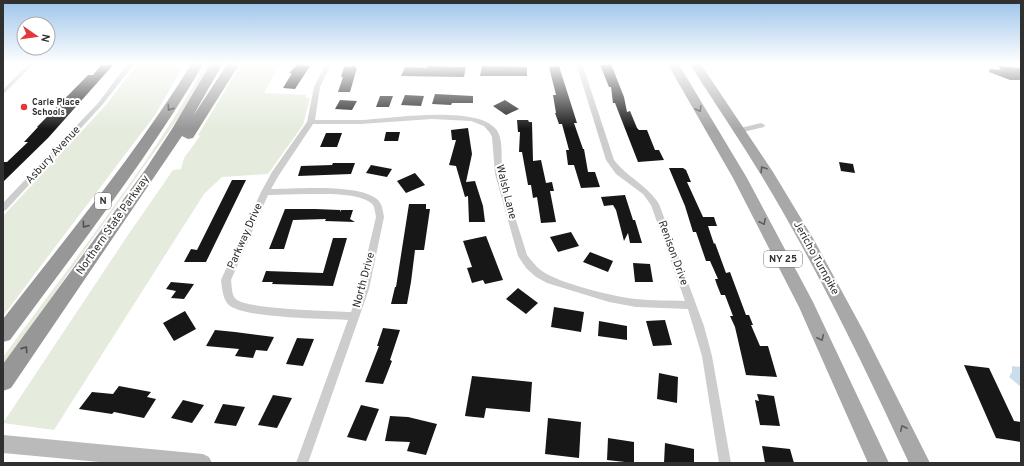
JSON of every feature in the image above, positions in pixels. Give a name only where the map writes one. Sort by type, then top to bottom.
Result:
[{"type":"highway","name":"Northern State Parkway","points":[[3,334],[144,147],[185,85]]},
{"type":"highway","name":"Northern State Parkway","points":[[3,381],[130,202],[179,129],[204,85]]},
{"type":"highway","points":[[130,202],[184,141],[220,85]]},
{"type":"main road","name":"NY 25","points":[[685,85],[740,178],[807,306],[878,463]]},
{"type":"main road","name":"Jericho Turnpike","points":[[708,85],[791,213],[858,337],[920,463]]},
{"type":"street","name":"Asbury Avenue","points":[[3,208],[101,103],[115,85]]},
{"type":"street","name":"Parkway Drive","points":[[318,85],[311,122],[275,174],[265,192],[226,280],[227,293],[234,303],[254,309],[354,316]]},
{"type":"street","name":"Renison Drive","points":[[586,85],[610,160],[619,172],[646,192],[655,204],[692,305],[707,356],[726,463]]},
{"type":"street","name":"Walsh Lane","points":[[311,122],[360,122],[445,117],[463,117],[479,120],[489,126],[494,132],[499,174],[523,256],[529,265],[539,274],[550,280],[609,298],[636,303],[692,305]]},
{"type":"street","points":[[739,131],[761,125]]},
{"type":"street","name":"North Drive","points":[[265,192],[348,192],[362,195],[376,203],[379,208],[380,217],[364,289],[302,463]]},
{"type":"street","points":[[10,444],[149,460],[203,463]]},
{"type":"lane","points":[[3,92],[10,85]]},
{"type":"shaded area","points":[[121,85],[172,85],[155,115],[3,316],[3,216],[106,105]]},
{"type":"shaded area","points":[[194,85],[198,85],[184,110],[3,366],[3,357],[109,213]]},
{"type":"shaded area","points":[[229,85],[268,85],[264,93],[306,95],[306,98],[310,98],[303,125],[268,174],[222,177],[204,194],[54,430],[3,423],[173,170],[181,169],[184,158],[200,136],[198,135]]},
{"type":"water","points":[[1012,366],[1021,367],[1021,387],[1009,377],[1012,372]]},
{"type":"building","points":[[78,85],[95,85],[48,138],[3,182],[3,162],[7,162],[28,142],[24,142]]},
{"type":"building","points":[[285,85],[298,85],[295,89],[283,88]]},
{"type":"building","points":[[340,85],[352,85],[350,92],[338,92]]},
{"type":"building","points":[[553,85],[565,85],[577,123],[574,123],[584,149],[588,172],[595,172],[600,187],[581,188],[574,165],[568,165],[566,150],[569,150],[562,124],[559,124],[555,113],[553,95],[556,95]]},
{"type":"building","points":[[608,85],[619,85],[624,97],[627,112],[630,111],[639,130],[647,130],[655,150],[659,150],[664,160],[638,162],[615,103],[613,103],[611,87],[609,87]]},
{"type":"building","points":[[435,94],[473,96],[473,103],[452,103],[451,105],[432,104]]},
{"type":"building","points":[[405,95],[424,96],[421,106],[401,105]]},
{"type":"building","points":[[380,96],[393,96],[389,107],[376,107]]},
{"type":"building","points":[[340,100],[357,101],[352,110],[335,109]]},
{"type":"building","points":[[505,100],[519,109],[506,115],[493,106]]},
{"type":"building","points":[[517,120],[528,120],[529,122],[532,122],[533,161],[541,160],[546,183],[552,182],[554,191],[550,191],[556,222],[541,223],[537,197],[533,198],[531,185],[528,185],[522,152],[519,152],[520,132],[518,132]]},
{"type":"building","points":[[468,128],[472,154],[466,182],[475,181],[483,206],[485,222],[469,222],[468,196],[465,197],[456,166],[449,165],[456,140],[452,140],[451,130]]},
{"type":"building","points":[[386,132],[400,132],[398,141],[384,141]]},
{"type":"building","points":[[326,133],[342,133],[337,147],[320,147]]},
{"type":"building","points":[[839,162],[853,164],[855,173],[841,171]]},
{"type":"building","points":[[333,163],[355,163],[351,174],[298,176],[301,166],[332,165]]},
{"type":"building","points":[[371,165],[392,169],[387,177],[366,173]]},
{"type":"building","points":[[669,168],[683,168],[686,170],[691,182],[687,182],[703,217],[714,217],[717,226],[708,226],[714,244],[715,243],[726,273],[730,272],[746,315],[749,315],[753,325],[751,325],[760,346],[768,346],[777,377],[746,375],[735,327],[730,316],[733,316],[725,295],[721,295],[715,279],[718,279],[710,261],[706,261],[696,232],[693,232],[685,206]]},
{"type":"building","points":[[415,173],[425,185],[406,193],[397,181]]},
{"type":"building","points":[[232,180],[246,180],[206,262],[184,262],[191,249],[197,250]]},
{"type":"building","points":[[625,195],[642,243],[630,243],[628,233],[624,241],[616,210],[613,205],[604,206],[601,197]]},
{"type":"building","points":[[409,204],[426,204],[426,209],[430,209],[424,250],[415,250],[407,304],[391,304],[396,287]]},
{"type":"building","points":[[285,209],[340,210],[340,212],[341,210],[353,210],[350,219],[355,222],[325,221],[326,219],[293,220],[284,249],[269,249]]},
{"type":"building","points":[[571,232],[579,246],[558,252],[550,237]]},
{"type":"building","points":[[486,236],[503,280],[485,284],[483,280],[472,283],[467,268],[472,267],[463,241]]},
{"type":"building","points":[[333,238],[347,238],[333,286],[272,284],[273,282],[262,282],[266,271],[323,273]]},
{"type":"building","points":[[590,252],[613,261],[608,272],[583,262]]},
{"type":"building","points":[[633,263],[650,264],[653,282],[635,282]]},
{"type":"building","points":[[171,282],[194,284],[184,299],[171,298],[176,291],[166,289]]},
{"type":"building","points":[[518,288],[538,303],[526,314],[506,299]]},
{"type":"building","points":[[554,307],[584,312],[581,332],[551,327]]},
{"type":"building","points":[[185,311],[196,329],[174,341],[163,323]]},
{"type":"building","points":[[665,320],[672,345],[653,346],[646,321]]},
{"type":"building","points":[[599,321],[627,326],[627,340],[598,336]]},
{"type":"building","points":[[383,328],[400,330],[390,360],[392,361],[383,384],[365,382],[379,346],[377,346]]},
{"type":"building","points":[[215,330],[274,337],[267,351],[256,350],[253,358],[235,356],[239,349],[206,346]]},
{"type":"building","points":[[297,338],[314,339],[303,366],[286,364]]},
{"type":"building","points":[[964,365],[989,368],[1014,421],[1021,422],[1021,442],[996,438]]},
{"type":"building","points":[[659,373],[678,377],[677,403],[657,399]]},
{"type":"building","points":[[472,376],[532,382],[530,412],[486,408],[484,418],[465,416]]},
{"type":"building","points":[[119,386],[151,392],[147,397],[156,399],[144,418],[114,412],[112,414],[79,409],[92,392],[113,394]]},
{"type":"building","points":[[757,394],[774,396],[780,426],[760,425],[755,400],[759,401]]},
{"type":"building","points":[[273,395],[292,398],[277,428],[258,425]]},
{"type":"building","points":[[183,400],[204,405],[192,423],[171,418]]},
{"type":"building","points":[[223,404],[245,407],[236,426],[214,423]]},
{"type":"building","points":[[361,405],[379,409],[366,441],[347,437]]},
{"type":"building","points":[[390,416],[408,417],[437,424],[426,455],[407,451],[410,442],[385,441]]},
{"type":"building","points":[[548,418],[581,422],[579,458],[545,454]]},
{"type":"building","points":[[608,438],[634,442],[634,463],[607,460]]},
{"type":"building","points":[[665,443],[694,449],[694,463],[664,463]]},
{"type":"building","points":[[762,446],[790,449],[794,463],[765,463]]},
{"type":"place","name":"Carle Place Schools","points":[[24,107]]}]
